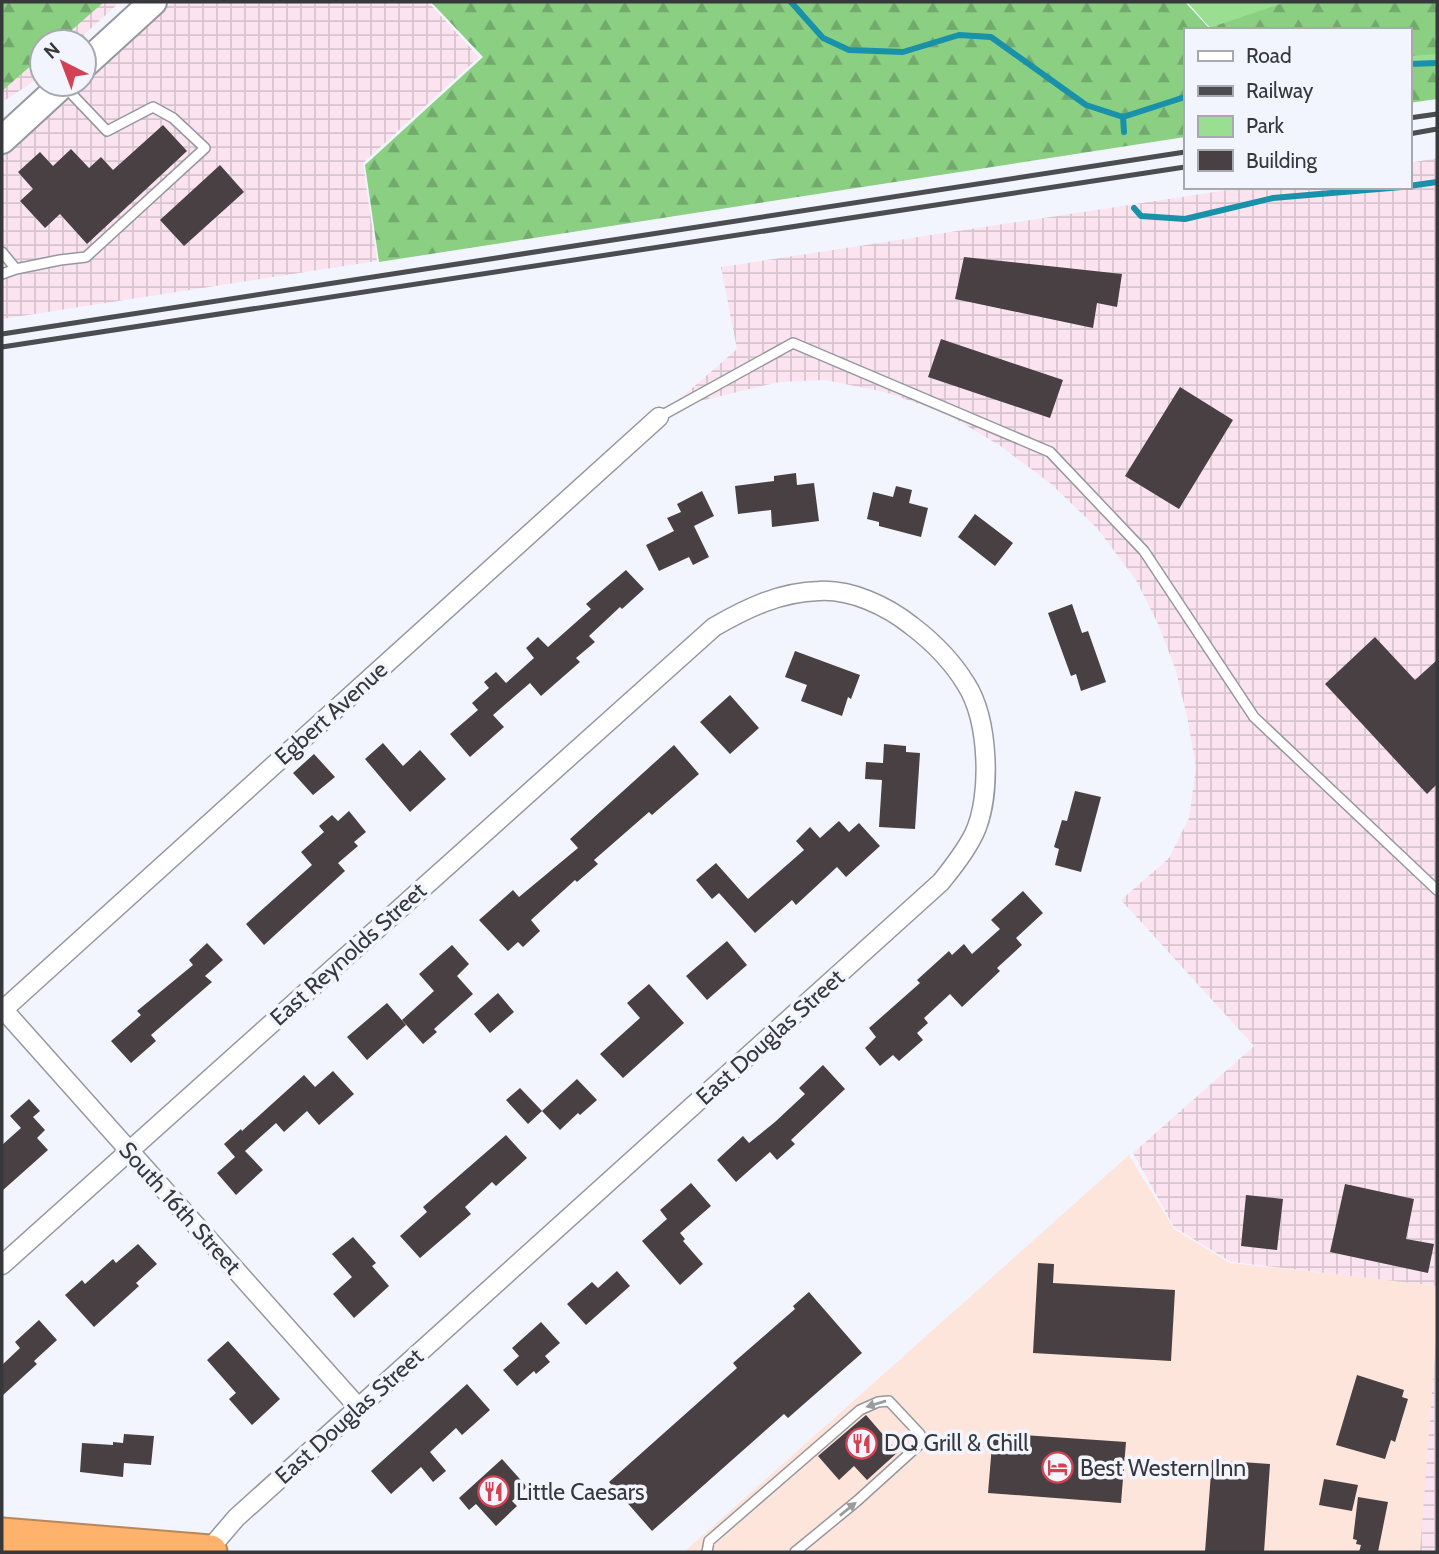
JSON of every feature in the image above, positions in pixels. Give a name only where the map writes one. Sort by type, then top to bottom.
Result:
[{"type":"highway","points":[[2,1535],[117,1548],[209,1552]]},
{"type":"street","points":[[98,52],[153,2]]},
{"type":"street","points":[[2,140],[48,98]]},
{"type":"street","name":"Egbert Avenue","points":[[2,1009],[659,417]]},
{"type":"street","name":"East Douglas Street","points":[[209,1552],[236,1518],[920,902],[958,861],[974,833],[983,806],[985,774],[978,712],[968,686],[950,661],[906,621],[881,606],[853,595],[822,590],[791,594],[762,602],[714,627],[694,643]]},
{"type":"street","name":"East Reynolds Street","points":[[2,1265],[694,643]]},
{"type":"street","name":"South 16th Street","points":[[2,1009],[358,1407]]},
{"type":"lane","points":[[2,274],[60,260],[86,257],[205,148],[173,118],[153,107],[107,131],[76,98]]},
{"type":"lane","points":[[2,252],[16,269]]},
{"type":"lane","points":[[659,417],[793,343],[1049,452],[1144,551],[1254,718],[1437,890]]},
{"type":"lane","points":[[707,1552],[709,1541],[859,1410],[878,1402],[889,1401],[920,1434],[920,1444],[795,1552]]},
{"type":"shaded area","points":[[2,2],[120,2],[91,28],[28,28],[28,85],[2,102]]},
{"type":"shaded area","points":[[172,2],[428,2],[479,57],[363,163],[377,261],[2,319],[2,156],[68,98],[98,98],[98,69]]},
{"type":"shaded area","points":[[1437,158],[1437,1286],[1231,1262],[1174,1227],[1133,1153],[1254,1046],[1121,900],[1169,858],[1189,818],[1196,767],[1175,668],[1158,624],[1136,580],[1097,528],[1050,483],[999,445],[947,414],[885,392],[825,380],[779,382],[696,402],[659,417],[737,349],[721,267],[1234,189],[1411,189],[1411,163]]},
{"type":"shaded area","points":[[1129,1155],[1174,1229],[1230,1263],[1437,1285],[1437,1332],[1421,1552],[684,1552]]},
{"type":"shaded area","points":[[1437,1327],[1437,1552],[1420,1552]]},
{"type":"green space","points":[[2,2],[104,2],[74,28],[28,28],[28,68],[2,91]]},
{"type":"green space","points":[[431,2],[1185,2],[1209,28],[1184,28],[1184,137],[379,262],[365,165],[483,57]]},
{"type":"green space","points":[[1187,2],[1437,2],[1437,63],[1411,64],[1411,28],[1210,28]]},
{"type":"green space","points":[[1286,2],[1437,2],[1437,54],[1411,56],[1411,28],[1209,28]]},
{"type":"green space","points":[[1437,63],[1437,99],[1411,103],[1411,64]]},
{"type":"building","points":[[163,125],[187,151],[87,244],[60,214],[45,228],[20,201],[33,189],[18,172],[40,152],[53,166],[71,149],[89,168],[101,157],[113,170]]},
{"type":"building","points":[[220,165],[244,192],[184,246],[160,220]]},
{"type":"building","points":[[964,257],[1122,274],[1117,307],[1097,303],[1093,328],[955,299]]},
{"type":"building","points":[[941,339],[1063,380],[1050,418],[928,377]]},
{"type":"building","points":[[1180,387],[1233,420],[1179,509],[1125,476]]},
{"type":"building","points":[[796,473],[797,485],[814,483],[819,521],[772,527],[771,510],[738,514],[735,486],[774,481],[774,476]]},
{"type":"building","points":[[896,486],[912,490],[909,503],[928,508],[921,537],[879,526],[879,522],[867,519],[873,492],[893,497]]},
{"type":"building","points":[[702,491],[714,516],[694,526],[709,557],[693,565],[689,557],[659,571],[646,545],[674,531],[667,518],[681,512],[677,504]]},
{"type":"building","points":[[975,514],[1013,543],[995,566],[958,537]]},
{"type":"building","points":[[626,570],[644,589],[589,636],[595,642],[576,658],[580,662],[541,696],[530,683],[493,715],[504,727],[470,757],[450,734],[478,710],[472,703],[489,688],[484,682],[496,672],[506,683],[534,658],[526,648],[538,637],[548,647],[591,609],[586,604]]},
{"type":"building","points":[[1072,604],[1082,633],[1088,631],[1106,682],[1081,691],[1076,674],[1071,676],[1048,613]]},
{"type":"building","points":[[1375,637],[1415,680],[1437,660],[1437,784],[1427,794],[1325,684]]},
{"type":"building","points":[[795,651],[860,675],[851,699],[848,697],[842,716],[801,701],[807,685],[785,677]]},
{"type":"building","points":[[730,695],[759,728],[730,754],[700,722]]},
{"type":"building","points":[[383,743],[403,766],[420,750],[446,779],[410,812],[365,759]]},
{"type":"building","points":[[884,744],[906,746],[906,752],[920,753],[915,829],[879,827],[882,780],[865,779],[866,762],[883,763]]},
{"type":"building","points":[[674,745],[699,774],[652,815],[649,812],[594,860],[598,864],[577,882],[575,880],[531,920],[540,931],[523,947],[518,942],[508,951],[479,920],[513,890],[519,897],[578,848],[570,839]]},
{"type":"building","points":[[314,754],[335,777],[313,795],[293,773]]},
{"type":"building","points":[[1075,791],[1101,797],[1081,872],[1055,865],[1059,849],[1054,847],[1062,820],[1067,821]]},
{"type":"building","points":[[349,811],[366,832],[354,842],[358,846],[338,863],[345,871],[264,945],[246,924],[312,865],[301,852],[324,832],[319,826],[332,815],[338,821]]},
{"type":"building","points":[[839,821],[849,832],[859,823],[880,846],[846,877],[837,867],[796,905],[792,900],[755,933],[719,893],[712,899],[696,880],[716,863],[748,899],[804,850],[796,841],[810,827],[820,838]]},
{"type":"building","points":[[1023,891],[1043,913],[1016,938],[1022,945],[997,968],[1000,971],[962,1007],[950,994],[924,1018],[928,1023],[917,1033],[923,1040],[899,1061],[893,1055],[880,1066],[865,1048],[876,1037],[869,1028],[920,983],[917,980],[949,951],[952,955],[964,944],[972,954],[1000,929],[991,920]]},
{"type":"building","points":[[727,941],[747,965],[707,1000],[686,976]]},
{"type":"building","points":[[207,943],[223,960],[205,976],[212,982],[151,1035],[156,1041],[131,1063],[111,1041],[141,1015],[137,1011],[193,965],[189,960]]},
{"type":"building","points":[[452,945],[469,964],[457,976],[473,994],[434,1029],[437,1032],[423,1044],[402,1020],[434,991],[419,974]]},
{"type":"building","points":[[649,984],[684,1023],[623,1078],[600,1054],[640,1018],[627,1003]]},
{"type":"building","points":[[498,993],[514,1012],[490,1033],[474,1014]]},
{"type":"building","points":[[387,1003],[406,1025],[367,1060],[347,1037]]},
{"type":"building","points":[[823,1065],[845,1089],[791,1140],[795,1144],[777,1160],[770,1152],[736,1182],[717,1160],[743,1136],[749,1143],[775,1122],[805,1094],[799,1088]]},
{"type":"building","points":[[333,1071],[354,1094],[319,1125],[307,1111],[284,1132],[276,1123],[245,1151],[263,1170],[236,1195],[217,1173],[235,1157],[224,1144],[304,1075],[315,1087]]},
{"type":"building","points":[[577,1079],[597,1100],[560,1130],[542,1111]]},
{"type":"building","points":[[520,1088],[542,1111],[528,1124],[506,1100]]},
{"type":"building","points":[[29,1099],[40,1111],[33,1117],[45,1130],[37,1138],[48,1150],[2,1191],[2,1145],[21,1128],[10,1116]]},
{"type":"building","points":[[506,1135],[527,1158],[496,1186],[492,1182],[465,1207],[471,1214],[420,1258],[400,1236],[427,1212],[423,1207]]},
{"type":"building","points":[[691,1183],[711,1206],[680,1233],[685,1239],[683,1241],[703,1264],[680,1285],[642,1241],[667,1219],[660,1210]]},
{"type":"building","points":[[1345,1184],[1414,1199],[1406,1239],[1434,1244],[1428,1273],[1330,1252]]},
{"type":"building","points":[[1246,1195],[1283,1199],[1277,1250],[1241,1246]]},
{"type":"building","points":[[353,1237],[376,1263],[372,1266],[389,1286],[354,1318],[333,1294],[352,1277],[332,1254]]},
{"type":"building","points":[[138,1244],[157,1264],[136,1283],[139,1286],[94,1327],[65,1295],[82,1280],[85,1284],[113,1259],[116,1263]]},
{"type":"building","points":[[1038,1263],[1054,1264],[1053,1283],[1175,1290],[1171,1361],[1033,1353]]},
{"type":"building","points":[[617,1271],[630,1286],[586,1325],[567,1304],[592,1282],[598,1288]]},
{"type":"building","points":[[809,1292],[862,1353],[788,1418],[784,1414],[652,1531],[609,1482],[737,1368],[733,1363],[795,1309],[793,1306]]},
{"type":"building","points":[[39,1320],[57,1340],[34,1361],[37,1364],[2,1396],[2,1365],[20,1348],[15,1342]]},
{"type":"building","points":[[541,1322],[560,1343],[545,1356],[550,1362],[536,1374],[534,1371],[517,1386],[503,1370],[519,1356],[512,1348]]},
{"type":"building","points":[[228,1341],[280,1399],[252,1425],[229,1399],[236,1393],[207,1360]]},
{"type":"building","points":[[1357,1375],[1404,1390],[1402,1397],[1408,1399],[1395,1442],[1391,1440],[1385,1459],[1336,1445]]},
{"type":"building","points":[[467,1384],[490,1410],[462,1435],[456,1428],[430,1452],[446,1471],[433,1482],[421,1467],[391,1494],[371,1471]]},
{"type":"building","name":"DQ Grill & Chill","points":[[866,1415],[898,1452],[867,1480],[854,1466],[839,1480],[818,1456]]},
{"type":"building","points":[[993,1433],[1126,1442],[1121,1503],[988,1493]]},
{"type":"building","points":[[124,1434],[154,1436],[151,1465],[124,1463],[123,1477],[80,1472],[82,1443],[123,1443]]},
{"type":"building","name":"Little Caesars","points":[[502,1459],[527,1487],[512,1501],[517,1506],[496,1526],[476,1504],[469,1510],[459,1498]]},
{"type":"building","points":[[1212,1460],[1270,1464],[1264,1552],[1205,1552]]},
{"type":"building","points":[[1324,1479],[1358,1485],[1352,1511],[1319,1505]]},
{"type":"building","points":[[1358,1497],[1388,1502],[1378,1552],[1359,1552],[1361,1545],[1356,1544],[1357,1540],[1353,1539]]},
{"type":"waterway","points":[[791,2],[823,38],[849,50],[903,52],[959,35],[991,37],[1086,105],[1123,117],[1184,97]]},
{"type":"waterway","points":[[1411,64],[1437,63]]},
{"type":"waterway","points":[[1123,117],[1124,132]]},
{"type":"waterway","points":[[1411,186],[1437,182]]},
{"type":"waterway","points":[[1134,208],[1141,216],[1185,219],[1273,198],[1379,189]]},
{"type":"railway","points":[[1411,118],[1437,114]]},
{"type":"railway","points":[[1411,134],[1437,129]]},
{"type":"railway","points":[[2,334],[1184,152]]},
{"type":"railway","points":[[2,347],[1184,167]]},
{"type":"place","name":"DQ Grill & Chill","points":[[861,1443]]},
{"type":"place","name":"Best Western Inn","points":[[1057,1468]]},
{"type":"place","name":"Little Caesars","points":[[493,1492]]}]
